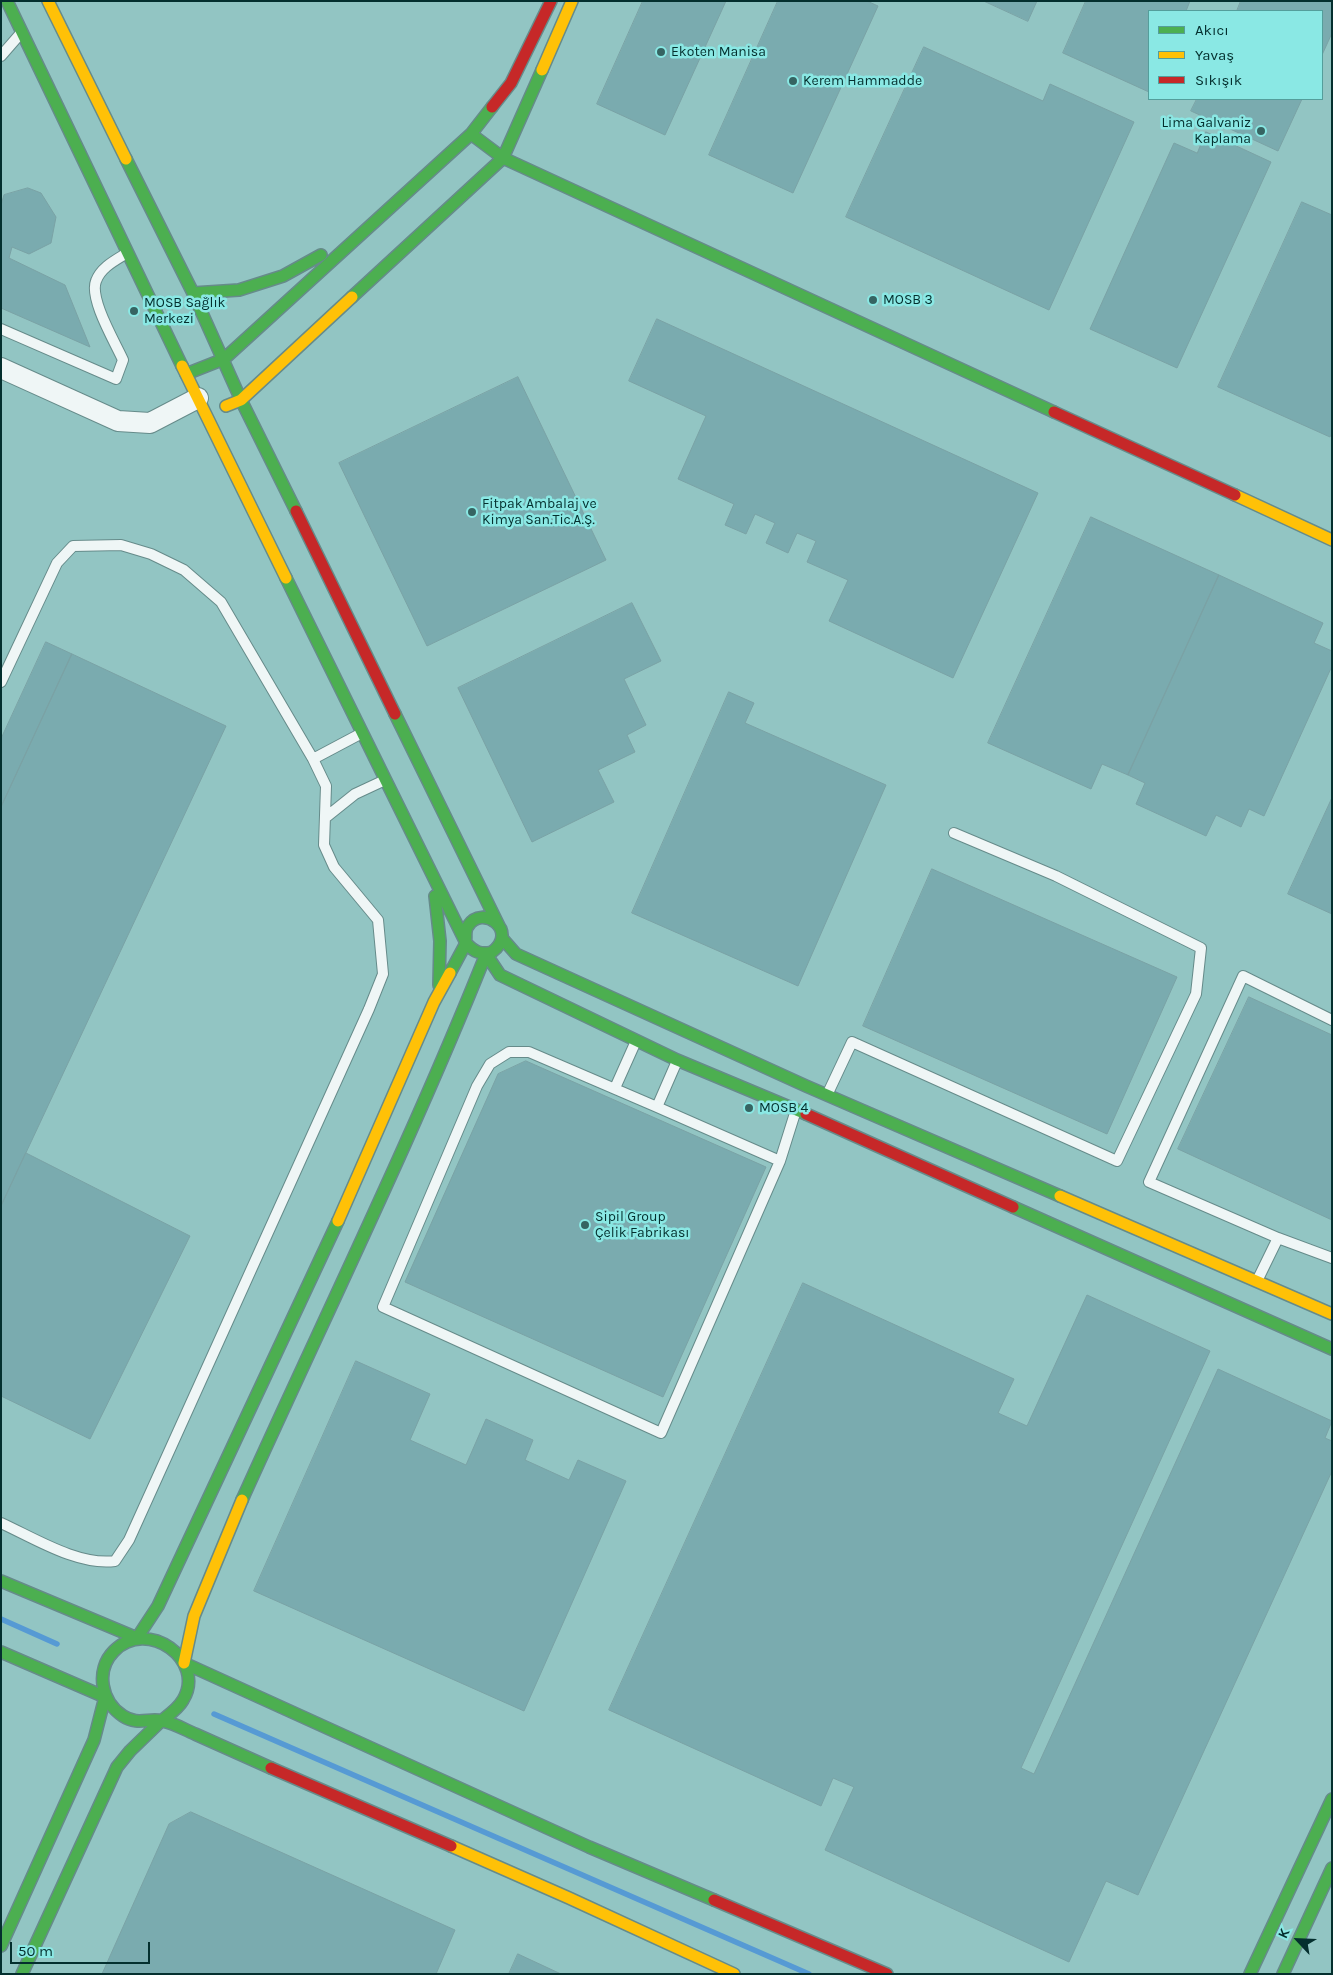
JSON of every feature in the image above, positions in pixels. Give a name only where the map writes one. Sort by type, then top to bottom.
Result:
[{"type":"street","points":[[7,1],[127,253],[466,943],[474,952],[486,954],[497,949],[502,938]]},
{"type":"street","points":[[48,1],[193,293],[241,400],[499,926],[502,938],[516,954],[801,1098],[1332,1349]]},
{"type":"street","points":[[186,374],[224,359],[471,134],[511,83],[550,1]]},
{"type":"street","points":[[1,368],[118,421],[150,424],[202,406],[241,400],[503,158],[572,1]]},
{"type":"street","points":[[471,134],[503,158],[1332,540]]},
{"type":"street","points":[[193,293],[239,290],[283,276],[363,231]]},
{"type":"street","points":[[431,873],[440,928],[442,960],[438,992]]},
{"type":"street","points":[[136,1638],[162,1597],[383,1122],[438,992],[466,943],[465,931],[472,921],[478,918],[490,918],[499,926]]},
{"type":"street","points":[[486,954],[500,975],[677,1060],[801,1098],[827,1094],[1332,1314]]},
{"type":"street","points":[[184,1663],[194,1616],[242,1499],[398,1161],[459,1022],[486,954]]},
{"type":"street","points":[[506,992],[544,995]]},
{"type":"street","points":[[459,1022],[479,1000]]},
{"type":"street","points":[[1,1581],[136,1638]]},
{"type":"street","points":[[22,1974],[120,1762],[162,1720],[173,1713],[182,1703],[186,1693],[188,1677],[184,1663],[176,1651],[165,1642],[151,1638],[136,1638],[121,1644],[111,1655],[104,1668],[102,1683],[105,1697],[113,1709],[123,1718],[136,1723],[149,1724],[162,1720],[560,1894],[734,1974]]},
{"type":"street","points":[[1,1652],[105,1697]]},
{"type":"street","points":[[184,1663],[589,1847],[886,1974]]},
{"type":"street","points":[[1,1946],[94,1740],[105,1697]]},
{"type":"street","points":[[1250,1974],[1332,1799]]},
{"type":"street","points":[[1283,1974],[1332,1868]]},
{"type":"lane","points":[[1,56],[22,32]]},
{"type":"lane","points":[[1,329],[116,378],[123,360],[95,298],[96,281],[107,265],[127,253]]},
{"type":"lane","points":[[1,682],[57,563],[73,546],[122,545],[151,554],[184,570],[221,602],[313,759],[326,786],[324,845],[334,868],[378,920],[383,974],[365,1018],[129,1540],[115,1562],[100,1563],[59,1550],[1,1523]]},
{"type":"lane","points":[[313,759],[363,732]]},
{"type":"lane","points":[[325,818],[356,794],[386,779]]},
{"type":"lane","points":[[827,1094],[852,1042],[1117,1161],[1196,994],[1201,948],[1056,876],[954,833]]},
{"type":"lane","points":[[1332,1020],[1243,976],[1149,1182],[1278,1238],[1332,1258]]},
{"type":"lane","points":[[615,1088],[636,1041]]},
{"type":"lane","points":[[780,1162],[615,1088],[529,1052],[509,1052],[490,1064],[477,1086],[383,1307],[660,1433],[780,1162],[801,1098]]},
{"type":"lane","points":[[657,1107],[677,1060]]},
{"type":"lane","points":[[1256,1281],[1278,1238]]},
{"type":"building","name":"Ekoten Manisa","points":[[643,1],[726,1],[665,135],[597,104]]},
{"type":"building","name":"Kerem Hammadde","points":[[778,1],[867,1],[878,6],[793,193],[709,155]]},
{"type":"building","points":[[984,1],[1037,1],[1028,21]]},
{"type":"building","points":[[1086,1],[1190,1],[1186,10],[1148,10],[1148,92],[1063,53]]},
{"type":"building","points":[[1241,1],[1332,1],[1332,33],[1323,53],[1323,10],[1237,10]]},
{"type":"building","points":[[924,47],[1043,101],[1050,84],[1134,122],[1049,310],[846,217]]},
{"type":"building","name":"Lima Galvaniz Kaplama","points":[[1196,100],[1302,100],[1278,151],[1191,111]]},
{"type":"building","points":[[1206,132],[1271,162],[1177,368],[1090,329],[1174,143],[1197,153]]},
{"type":"building","points":[[28,188],[41,193],[56,217],[51,243],[29,254],[12,247],[9,258],[65,285],[90,347],[1,308],[1,205],[4,195]]},
{"type":"building","points":[[1302,202],[1332,215],[1332,433],[1330,437],[1218,387]]},
{"type":"building","points":[[657,319],[1038,493],[953,678],[829,621],[848,580],[807,562],[816,541],[797,533],[788,553],[766,543],[775,523],[755,514],[746,534],[725,525],[734,504],[678,479],[706,416],[629,381]]},
{"type":"building","name":"Fitpak Ambalaj ve Kimya San.Tic.A.Ş.","points":[[518,377],[606,560],[427,646],[339,463]]},
{"type":"building","points":[[1091,517],[1219,575],[1128,775],[1102,764],[1091,789],[988,743]]},
{"type":"building","points":[[1219,575],[1323,623],[1314,643],[1332,651],[1332,666],[1264,816],[1249,809],[1241,827],[1216,815],[1206,836],[1136,804],[1145,783],[1128,775]]},
{"type":"building","points":[[632,603],[661,661],[624,679],[646,725],[627,735],[635,752],[598,770],[614,802],[532,842],[458,688]]},
{"type":"building","points":[[46,642],[72,654],[1,807],[1,739]]},
{"type":"building","points":[[72,654],[226,726],[1,1206],[1,807]]},
{"type":"building","points":[[729,692],[754,703],[745,723],[886,785],[798,986],[632,913]]},
{"type":"building","points":[[1332,798],[1332,914],[1288,894]]},
{"type":"building","points":[[932,869],[1177,977],[1107,1134],[863,1026]]},
{"type":"building","points":[[1249,997],[1332,1035],[1332,1220],[1178,1149]]},
{"type":"building","name":"Sipil Group Çelik Fabrikası","points":[[526,1061],[766,1167],[663,1397],[405,1282],[498,1074]]},
{"type":"building","points":[[26,1153],[190,1236],[90,1439],[1,1396],[1,1206]]},
{"type":"building","points":[[803,1283],[1014,1379],[998,1413],[1027,1426],[1087,1295],[1210,1351],[1021,1768],[1034,1774],[1218,1369],[1332,1421],[1325,1438],[1332,1441],[1332,1471],[1138,1895],[1106,1881],[1069,1962],[825,1850],[854,1787],[833,1778],[821,1806],[609,1710]]},
{"type":"building","points":[[356,1361],[430,1394],[410,1440],[466,1465],[486,1419],[533,1440],[525,1460],[569,1480],[578,1460],[626,1481],[524,1711],[254,1591]]},
{"type":"building","points":[[191,1812],[455,1930],[436,1974],[102,1974],[169,1824]]},
{"type":"building","points":[[518,1954],[561,1974],[509,1974]]},
{"type":"waterway","points":[[1,1619],[57,1644]]},
{"type":"waterway","points":[[214,1714],[809,1974]]},
{"type":"traffic: fast","points":[[7,1],[182,366]]},
{"type":"traffic: fast","points":[[352,297],[503,158],[542,70]]},
{"type":"traffic: fast","points":[[186,374],[224,359],[471,134],[492,107]]},
{"type":"traffic: fast","points":[[471,134],[503,158],[1054,412]]},
{"type":"traffic: fast","points":[[126,159],[193,293],[241,400],[296,511]]},
{"type":"traffic: fast","points":[[193,293],[239,290],[283,276],[321,255]]},
{"type":"traffic: fast","points":[[286,578],[466,943],[478,952],[492,952],[500,944],[502,936],[500,928],[496,922],[489,919],[482,917],[474,920],[467,928],[466,943],[450,973]]},
{"type":"traffic: fast","points":[[395,714],[499,926]]},
{"type":"traffic: fast","points":[[435,896],[440,941],[439,985]]},
{"type":"traffic: fast","points":[[502,938],[516,954],[806,1086],[1060,1196]]},
{"type":"traffic: fast","points":[[486,954],[500,975],[677,1060],[806,1114]]},
{"type":"traffic: fast","points":[[242,1500],[398,1160],[486,954]]},
{"type":"traffic: fast","points":[[1013,1207],[1332,1349]]},
{"type":"traffic: fast","points":[[137,1638],[158,1606],[338,1221]]},
{"type":"traffic: fast","points":[[1,1581],[137,1638]]},
{"type":"traffic: fast","points":[[22,1974],[117,1767],[130,1751],[161,1721],[164,1719],[167,1716],[173,1712],[179,1706],[188,1685],[187,1671],[180,1658],[170,1648],[157,1641],[142,1639],[127,1642],[114,1651],[104,1667],[103,1685],[110,1703],[123,1716],[139,1721],[158,1720],[163,1721],[171,1723],[271,1768]]},
{"type":"traffic: fast","points":[[1,1652],[105,1697]]},
{"type":"traffic: fast","points":[[184,1663],[589,1847],[714,1900]]},
{"type":"traffic: fast","points":[[1,1946],[94,1740],[105,1697]]},
{"type":"traffic: fast","points":[[1250,1974],[1332,1799]]},
{"type":"traffic: fast","points":[[1283,1974],[1332,1868]]},
{"type":"traffic: slow","points":[[48,1],[126,159]]},
{"type":"traffic: slow","points":[[542,70],[572,1]]},
{"type":"traffic: slow","points":[[226,406],[241,400],[352,297]]},
{"type":"traffic: slow","points":[[182,366],[286,578]]},
{"type":"traffic: slow","points":[[1235,495],[1332,540]]},
{"type":"traffic: slow","points":[[338,1221],[434,1002],[450,973]]},
{"type":"traffic: slow","points":[[1060,1196],[1332,1314]]},
{"type":"traffic: slow","points":[[184,1663],[194,1616],[242,1500]]},
{"type":"traffic: slow","points":[[451,1846],[734,1974]]},
{"type":"traffic: jam","points":[[492,107],[511,83],[551,1]]},
{"type":"traffic: jam","points":[[1054,412],[1235,495]]},
{"type":"traffic: jam","points":[[296,511],[395,714]]},
{"type":"traffic: jam","points":[[806,1114],[1013,1207]]},
{"type":"traffic: jam","points":[[271,1768],[451,1846]]},
{"type":"traffic: jam","points":[[714,1900],[887,1974]]},
{"type":"place","name":"Ekoten Manisa","points":[[661,52]]},
{"type":"place","name":"Kerem Hammadde","points":[[793,81]]},
{"type":"place","name":"Lima Galvaniz Kaplama","points":[[1261,131]]},
{"type":"place","name":"MOSB 3","points":[[873,300]]},
{"type":"place","name":"MOSB Sağlık Merkezi","points":[[134,311]]},
{"type":"place","name":"Fitpak Ambalaj ve Kimya San.Tic.A.Ş.","points":[[472,512]]},
{"type":"place","name":"MOSB 4","points":[[749,1108]]},
{"type":"place","name":"Sipil Group Çelik Fabrikası","points":[[585,1225]]}]
